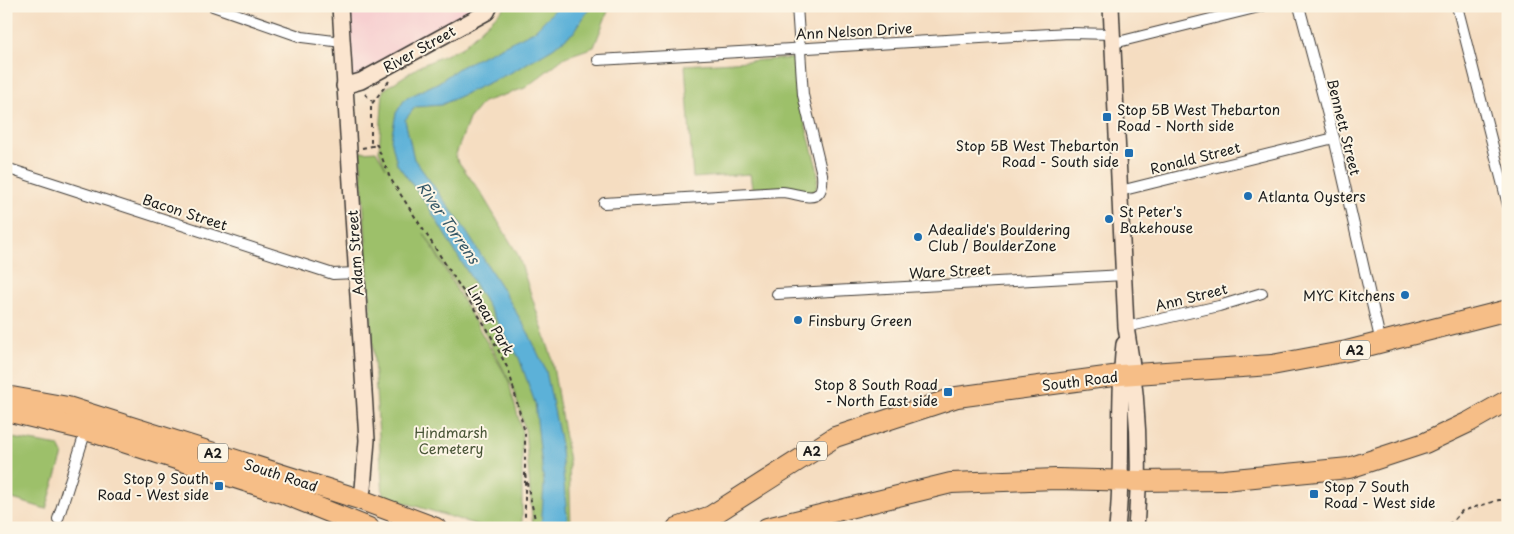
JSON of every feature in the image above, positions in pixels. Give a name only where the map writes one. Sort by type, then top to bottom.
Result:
[{"type":"highway","name":"South Road","points":[[677,528],[711,516],[835,437],[958,397],[1127,375],[1272,365],[1347,352],[1508,310]]},
{"type":"highway","name":"South Road","points":[[6,396],[68,407],[359,499],[436,528]]},
{"type":"highway","points":[[767,528],[951,483],[1056,479],[1130,481],[1224,480],[1349,468],[1425,443],[1469,422],[1508,400]]},
{"type":"highway","name":"South Road","points":[[6,411],[86,430],[282,493],[369,528]]},
{"type":"street","points":[[213,6],[302,37],[342,42]]},
{"type":"street","name":"Adam Street","points":[[340,6],[367,440],[363,489],[359,499]]},
{"type":"street","name":"River Street","points":[[344,86],[361,81],[486,12],[490,6]]},
{"type":"street","points":[[604,203],[782,192],[792,192],[807,198],[815,196],[822,185],[822,174],[803,95],[797,6]]},
{"type":"street","points":[[1111,6],[1124,276],[1130,481],[1136,528]]},
{"type":"street","name":"Ann Nelson Drive","points":[[598,60],[1069,33],[1113,39],[1263,6]]},
{"type":"street","name":"Bennett Street","points":[[1299,6],[1334,138],[1381,343]]},
{"type":"street","points":[[1457,6],[1508,205]]},
{"type":"street","name":"Ronald Street","points":[[1120,191],[1334,138]]},
{"type":"street","name":"Bacon Street","points":[[6,168],[333,274],[356,274]]},
{"type":"street","name":"Ware Street","points":[[777,294],[1124,276]]},
{"type":"street","name":"Ann Street","points":[[1126,327],[1219,306],[1262,293]]},
{"type":"street","points":[[58,519],[86,430]]},
{"type":"street","points":[[1117,528],[1130,481]]},
{"type":"path","name":"Linear Park","points":[[392,79],[371,105],[371,142],[377,145],[390,178],[498,349],[508,371],[519,405],[525,433],[525,528]]},
{"type":"path","points":[[524,471],[537,528]]},
{"type":"path","points":[[1441,528],[1452,522],[1462,511],[1499,500],[1508,500]]},
{"type":"shaded area","points":[[340,6],[490,6],[344,86]]},
{"type":"green space","name":"Hindmarsh Cemetery","points":[[506,6],[610,6],[594,47],[565,57],[525,88],[483,102],[469,119],[455,157],[481,193],[518,255],[551,355],[569,461],[571,528],[533,528],[525,430],[513,388],[479,322],[424,233],[508,379],[522,431],[522,528],[487,528],[383,496],[360,152],[376,151],[386,168],[379,151],[383,90],[420,66],[461,48]]},
{"type":"green space","points":[[796,58],[798,97],[817,168],[816,189],[812,193],[801,192],[791,187],[752,188],[750,174],[693,178],[685,65]]},
{"type":"green space","points":[[6,437],[59,446],[63,454],[46,509],[6,497]]},
{"type":"water","name":"River Torrens","points":[[559,6],[591,6],[574,32],[553,48],[512,72],[441,105],[415,107],[405,120],[414,159],[462,225],[500,285],[529,334],[546,371],[560,439],[568,528],[541,528],[544,485],[535,403],[519,358],[426,203],[397,164],[391,139],[396,113],[405,99],[439,82],[460,67],[534,31]]},
{"type":"place","name":"Stop 5B West Thebarton Road - North side","points":[[1107,117]]},
{"type":"place","name":"Stop 5B West Thebarton Road - South side","points":[[1129,153]]},
{"type":"place","name":"Atlanta Oysters","points":[[1248,196]]},
{"type":"place","name":"St Peter's Bakehouse","points":[[1109,219]]},
{"type":"place","name":"Adealide's Bouldering Club / BoulderZone","points":[[918,237]]},
{"type":"place","name":"MYC Kitchens","points":[[1405,295]]},
{"type":"place","name":"Finsbury Green","points":[[798,320]]},
{"type":"place","name":"Stop 8 South Road - North East side","points":[[948,392]]},
{"type":"place","name":"Stop 9 South Road - West side","points":[[219,486]]},
{"type":"place","name":"Stop 7 South Road - West side","points":[[1314,494]]}]
